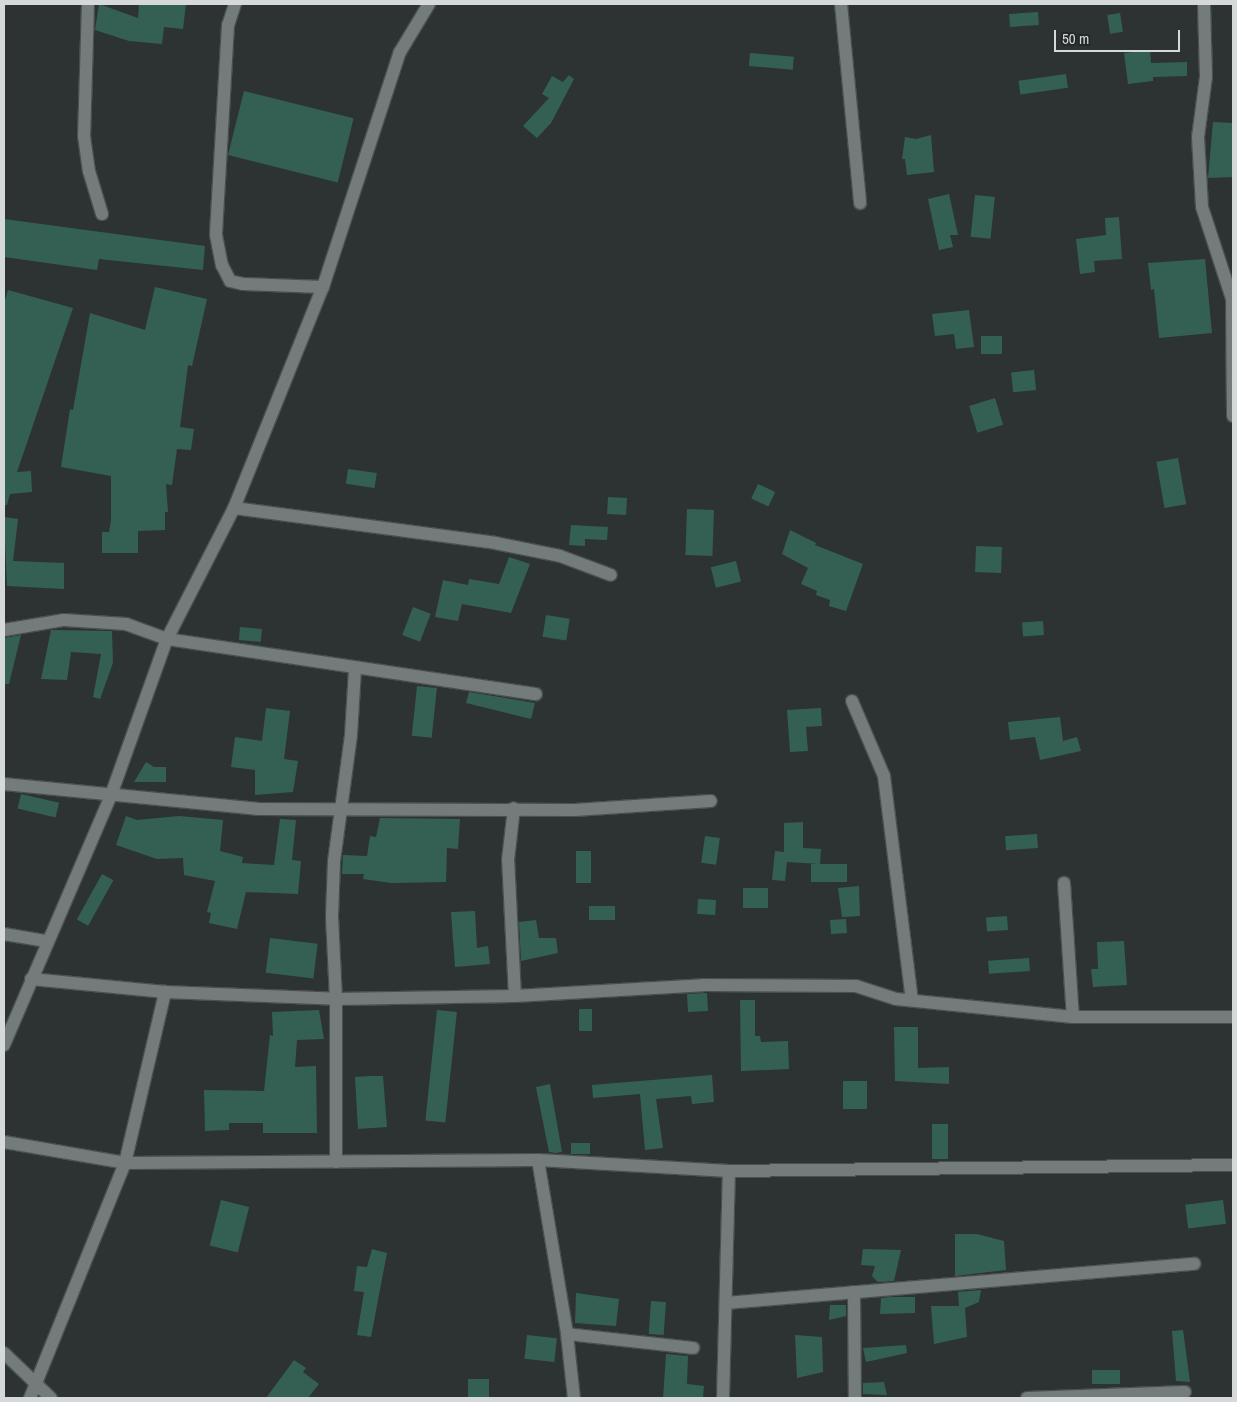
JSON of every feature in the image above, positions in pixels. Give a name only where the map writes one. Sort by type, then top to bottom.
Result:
[{"type":"street","points":[[88,4],[84,136],[89,171],[102,214]]},
{"type":"street","points":[[235,4],[228,25],[216,235],[222,265],[230,281],[243,284],[323,287]]},
{"type":"street","points":[[841,4],[860,203]]},
{"type":"street","points":[[1204,4],[1206,77],[1198,137],[1202,206],[1232,299],[1233,416]]},
{"type":"street","points":[[4,1045],[46,941],[111,795],[167,638],[234,508],[323,287],[400,52],[427,5]]},
{"type":"street","points":[[234,508],[495,542],[560,556],[611,575]]},
{"type":"street","points":[[4,630],[64,620],[126,624],[167,638],[355,669],[536,694]]},
{"type":"street","points":[[336,1162],[336,999],[332,916],[334,860],[342,811],[355,669]]},
{"type":"street","points":[[852,701],[884,776],[912,1000]]},
{"type":"street","points":[[4,784],[38,784],[111,795],[257,809],[342,811],[649,807],[711,801]]},
{"type":"street","points":[[514,808],[508,860],[515,996]]},
{"type":"street","points":[[1064,883],[1073,1017]]},
{"type":"street","points":[[4,934],[46,941]]},
{"type":"street","points":[[31,979],[165,992],[336,999],[515,996],[703,985],[856,986],[896,999],[1073,1017],[1233,1017]]},
{"type":"street","points":[[30,1398],[37,1386],[125,1163],[165,992]]},
{"type":"street","points":[[4,1142],[125,1163],[538,1160],[729,1171],[1233,1164]]},
{"type":"street","points":[[538,1160],[567,1334],[574,1398]]},
{"type":"street","points":[[722,1398],[729,1171]]},
{"type":"street","points":[[726,1302],[1194,1264]]},
{"type":"street","points":[[854,1292],[856,1398]]},
{"type":"street","points":[[567,1334],[693,1348]]},
{"type":"street","points":[[4,1352],[51,1398]]},
{"type":"street","points":[[1027,1398],[1185,1392]]},
{"type":"building","points":[[99,4],[138,18],[139,4],[186,4],[183,29],[164,27],[162,44],[129,41],[95,30]]},
{"type":"building","points":[[1038,12],[1039,25],[1010,27],[1009,14]]},
{"type":"building","points":[[1120,13],[1123,32],[1110,34],[1107,15]]},
{"type":"building","points":[[1150,50],[1151,63],[1187,62],[1187,76],[1153,77],[1153,81],[1128,84],[1124,53]]},
{"type":"building","points":[[750,53],[794,57],[793,70],[749,66]]},
{"type":"building","points":[[1066,74],[1068,88],[1020,95],[1018,81]]},
{"type":"building","points":[[569,75],[574,79],[551,123],[537,138],[523,126],[549,98],[542,94],[552,76],[563,82]]},
{"type":"building","points":[[244,91],[354,118],[338,182],[228,155]]},
{"type":"building","points":[[1213,122],[1233,123],[1233,177],[1208,178]]},
{"type":"building","points":[[931,135],[934,172],[907,175],[905,159],[902,159],[905,137],[916,139]]},
{"type":"building","points":[[949,194],[958,235],[950,235],[953,247],[939,250],[928,199]]},
{"type":"building","points":[[975,195],[995,197],[991,239],[971,237]]},
{"type":"building","points":[[1119,217],[1122,259],[1094,261],[1095,272],[1080,274],[1076,239],[1106,235],[1105,218]]},
{"type":"building","points":[[4,219],[205,246],[203,270],[99,259],[97,270],[4,257]]},
{"type":"building","points":[[1205,259],[1212,333],[1159,338],[1154,289],[1151,290],[1148,263]]},
{"type":"building","points":[[155,287],[207,299],[192,366],[188,365],[180,427],[194,429],[191,450],[177,449],[172,485],[166,484],[168,512],[165,512],[165,530],[138,531],[138,553],[102,553],[102,532],[109,532],[111,520],[111,476],[61,467],[70,409],[73,410],[90,313],[145,330]]},
{"type":"building","points":[[8,290],[73,308],[17,472],[31,471],[32,492],[10,494],[7,505],[4,505],[4,304]]},
{"type":"building","points":[[969,310],[974,347],[956,349],[954,334],[935,336],[932,314]]},
{"type":"building","points":[[981,336],[1002,336],[1002,354],[981,354]]},
{"type":"building","points":[[1034,370],[1036,390],[1013,392],[1011,372]]},
{"type":"building","points":[[995,398],[1003,425],[977,433],[969,406]]},
{"type":"building","points":[[1178,458],[1186,504],[1164,508],[1156,462]]},
{"type":"building","points":[[348,469],[377,473],[375,488],[346,484]]},
{"type":"building","points":[[758,484],[775,492],[768,507],[751,499]]},
{"type":"building","points":[[608,497],[627,498],[626,515],[607,514]]},
{"type":"building","points":[[687,509],[714,510],[712,556],[685,555]]},
{"type":"building","points":[[4,517],[18,519],[13,561],[64,563],[64,589],[7,586]]},
{"type":"building","points":[[571,525],[608,527],[607,540],[585,539],[585,546],[569,545]]},
{"type":"building","points":[[790,530],[816,543],[815,545],[863,564],[846,611],[829,606],[830,600],[816,595],[817,591],[801,584],[808,568],[782,554]]},
{"type":"building","points":[[976,546],[1002,547],[1001,573],[975,572]]},
{"type":"building","points":[[509,557],[530,564],[511,613],[462,604],[458,621],[435,617],[443,580],[468,585],[469,579],[499,584]]},
{"type":"building","points":[[736,561],[741,581],[716,588],[711,567]]},
{"type":"building","points":[[413,607],[431,614],[420,642],[402,635]]},
{"type":"building","points":[[546,615],[570,619],[566,640],[543,637]]},
{"type":"building","points":[[1043,621],[1044,635],[1023,636],[1022,622]]},
{"type":"building","points":[[240,627],[262,629],[261,642],[239,640]]},
{"type":"building","points":[[51,630],[112,631],[113,663],[100,699],[93,697],[101,654],[71,652],[67,680],[41,679]]},
{"type":"building","points":[[21,635],[9,684],[4,684],[4,638]]},
{"type":"building","points":[[417,686],[437,688],[432,738],[412,736]]},
{"type":"building","points":[[469,692],[535,703],[531,719],[466,703]]},
{"type":"building","points":[[266,708],[290,711],[284,759],[298,761],[293,792],[255,795],[255,770],[231,767],[235,737],[262,741]]},
{"type":"building","points":[[821,708],[822,726],[806,727],[808,751],[790,752],[787,710]]},
{"type":"building","points":[[1060,717],[1063,741],[1077,737],[1081,751],[1040,760],[1035,737],[1010,740],[1008,722]]},
{"type":"building","points":[[146,762],[154,767],[166,767],[166,782],[134,782]]},
{"type":"building","points":[[21,794],[59,803],[56,817],[18,809]]},
{"type":"building","points":[[126,816],[137,820],[179,816],[223,820],[220,851],[243,857],[242,863],[274,865],[280,819],[296,820],[292,860],[301,861],[298,894],[246,892],[237,929],[209,923],[211,913],[207,912],[215,881],[184,875],[183,858],[157,859],[116,845]]},
{"type":"building","points":[[380,818],[460,819],[458,849],[447,848],[446,882],[391,883],[363,879],[364,874],[342,874],[343,855],[367,856],[370,836],[376,837]]},
{"type":"building","points":[[803,822],[803,848],[821,849],[820,864],[787,862],[785,881],[772,880],[775,851],[784,852],[784,823]]},
{"type":"building","points":[[1037,834],[1038,848],[1006,850],[1005,836]]},
{"type":"building","points":[[705,836],[720,838],[716,865],[701,863]]},
{"type":"building","points":[[576,851],[591,851],[591,883],[576,883]]},
{"type":"building","points":[[811,864],[847,864],[847,882],[811,882]]},
{"type":"building","points":[[102,874],[113,880],[88,926],[77,919]]},
{"type":"building","points":[[859,886],[860,916],[842,917],[838,888]]},
{"type":"building","points":[[743,888],[768,888],[768,908],[743,908]]},
{"type":"building","points":[[698,899],[716,900],[715,915],[697,914]]},
{"type":"building","points":[[589,906],[615,906],[615,920],[589,920]]},
{"type":"building","points":[[475,911],[477,948],[488,946],[490,964],[455,967],[451,912]]},
{"type":"building","points":[[1007,916],[1008,930],[987,931],[986,917]]},
{"type":"building","points":[[846,919],[847,933],[831,934],[830,920]]},
{"type":"building","points":[[536,920],[539,938],[556,938],[558,953],[521,961],[519,922]]},
{"type":"building","points":[[270,938],[318,944],[313,979],[266,973]]},
{"type":"building","points":[[1124,941],[1127,985],[1093,987],[1091,969],[1098,969],[1097,942]]},
{"type":"building","points":[[1029,958],[1030,971],[989,974],[988,961]]},
{"type":"building","points":[[707,993],[708,1011],[688,1012],[687,994]]},
{"type":"building","points":[[740,1000],[755,1000],[755,1036],[760,1036],[761,1042],[788,1041],[789,1069],[741,1071]]},
{"type":"building","points":[[579,1009],[592,1009],[592,1031],[579,1031]]},
{"type":"building","points":[[319,1010],[324,1039],[297,1040],[295,1067],[316,1066],[317,1133],[263,1133],[263,1123],[229,1123],[229,1130],[205,1131],[204,1090],[264,1091],[270,1035],[273,1036],[272,1012]]},
{"type":"building","points":[[437,1010],[457,1012],[445,1122],[425,1120]]},
{"type":"building","points":[[894,1027],[918,1027],[918,1068],[949,1067],[949,1084],[895,1081]]},
{"type":"building","points":[[712,1075],[714,1102],[692,1104],[691,1096],[656,1099],[663,1148],[645,1150],[640,1094],[593,1098],[592,1085]]},
{"type":"building","points":[[383,1076],[387,1127],[358,1129],[355,1077]]},
{"type":"building","points":[[843,1081],[867,1081],[867,1109],[843,1109]]},
{"type":"building","points":[[550,1084],[562,1152],[556,1153],[549,1152],[536,1087]]},
{"type":"building","points":[[932,1124],[948,1124],[948,1159],[932,1159]]},
{"type":"building","points":[[571,1143],[590,1143],[590,1154],[571,1154]]},
{"type":"building","points":[[221,1200],[249,1207],[238,1253],[210,1246]]},
{"type":"building","points":[[1223,1200],[1226,1224],[1188,1228],[1185,1205]]},
{"type":"building","points":[[955,1234],[977,1234],[1004,1241],[1006,1270],[955,1276]]},
{"type":"building","points":[[372,1249],[387,1253],[371,1337],[357,1335],[364,1292],[354,1291],[357,1266],[367,1267]]},
{"type":"building","points":[[863,1249],[901,1250],[894,1281],[878,1282],[872,1276],[875,1266],[861,1265]]},
{"type":"building","points":[[981,1290],[979,1302],[965,1308],[967,1337],[934,1344],[931,1306],[959,1306],[958,1292]]},
{"type":"building","points":[[576,1293],[619,1299],[616,1326],[575,1323]]},
{"type":"building","points":[[915,1297],[915,1313],[880,1314],[881,1298]]},
{"type":"building","points":[[651,1301],[666,1302],[664,1335],[649,1334]]},
{"type":"building","points":[[830,1305],[846,1305],[846,1316],[829,1320]]},
{"type":"building","points":[[1183,1330],[1190,1382],[1176,1381],[1172,1331]]},
{"type":"building","points":[[527,1335],[557,1338],[554,1362],[524,1359]]},
{"type":"building","points":[[795,1335],[822,1337],[823,1372],[797,1378]]},
{"type":"building","points":[[906,1345],[907,1353],[866,1362],[863,1348]]},
{"type":"building","points":[[666,1354],[688,1356],[687,1384],[704,1386],[703,1398],[663,1398]]},
{"type":"building","points":[[294,1360],[306,1368],[303,1372],[319,1384],[308,1398],[266,1398]]},
{"type":"building","points":[[1092,1370],[1120,1370],[1120,1384],[1092,1384]]},
{"type":"building","points":[[468,1379],[489,1379],[489,1398],[468,1398]]},
{"type":"building","points":[[884,1382],[887,1395],[863,1394],[863,1383]]}]
